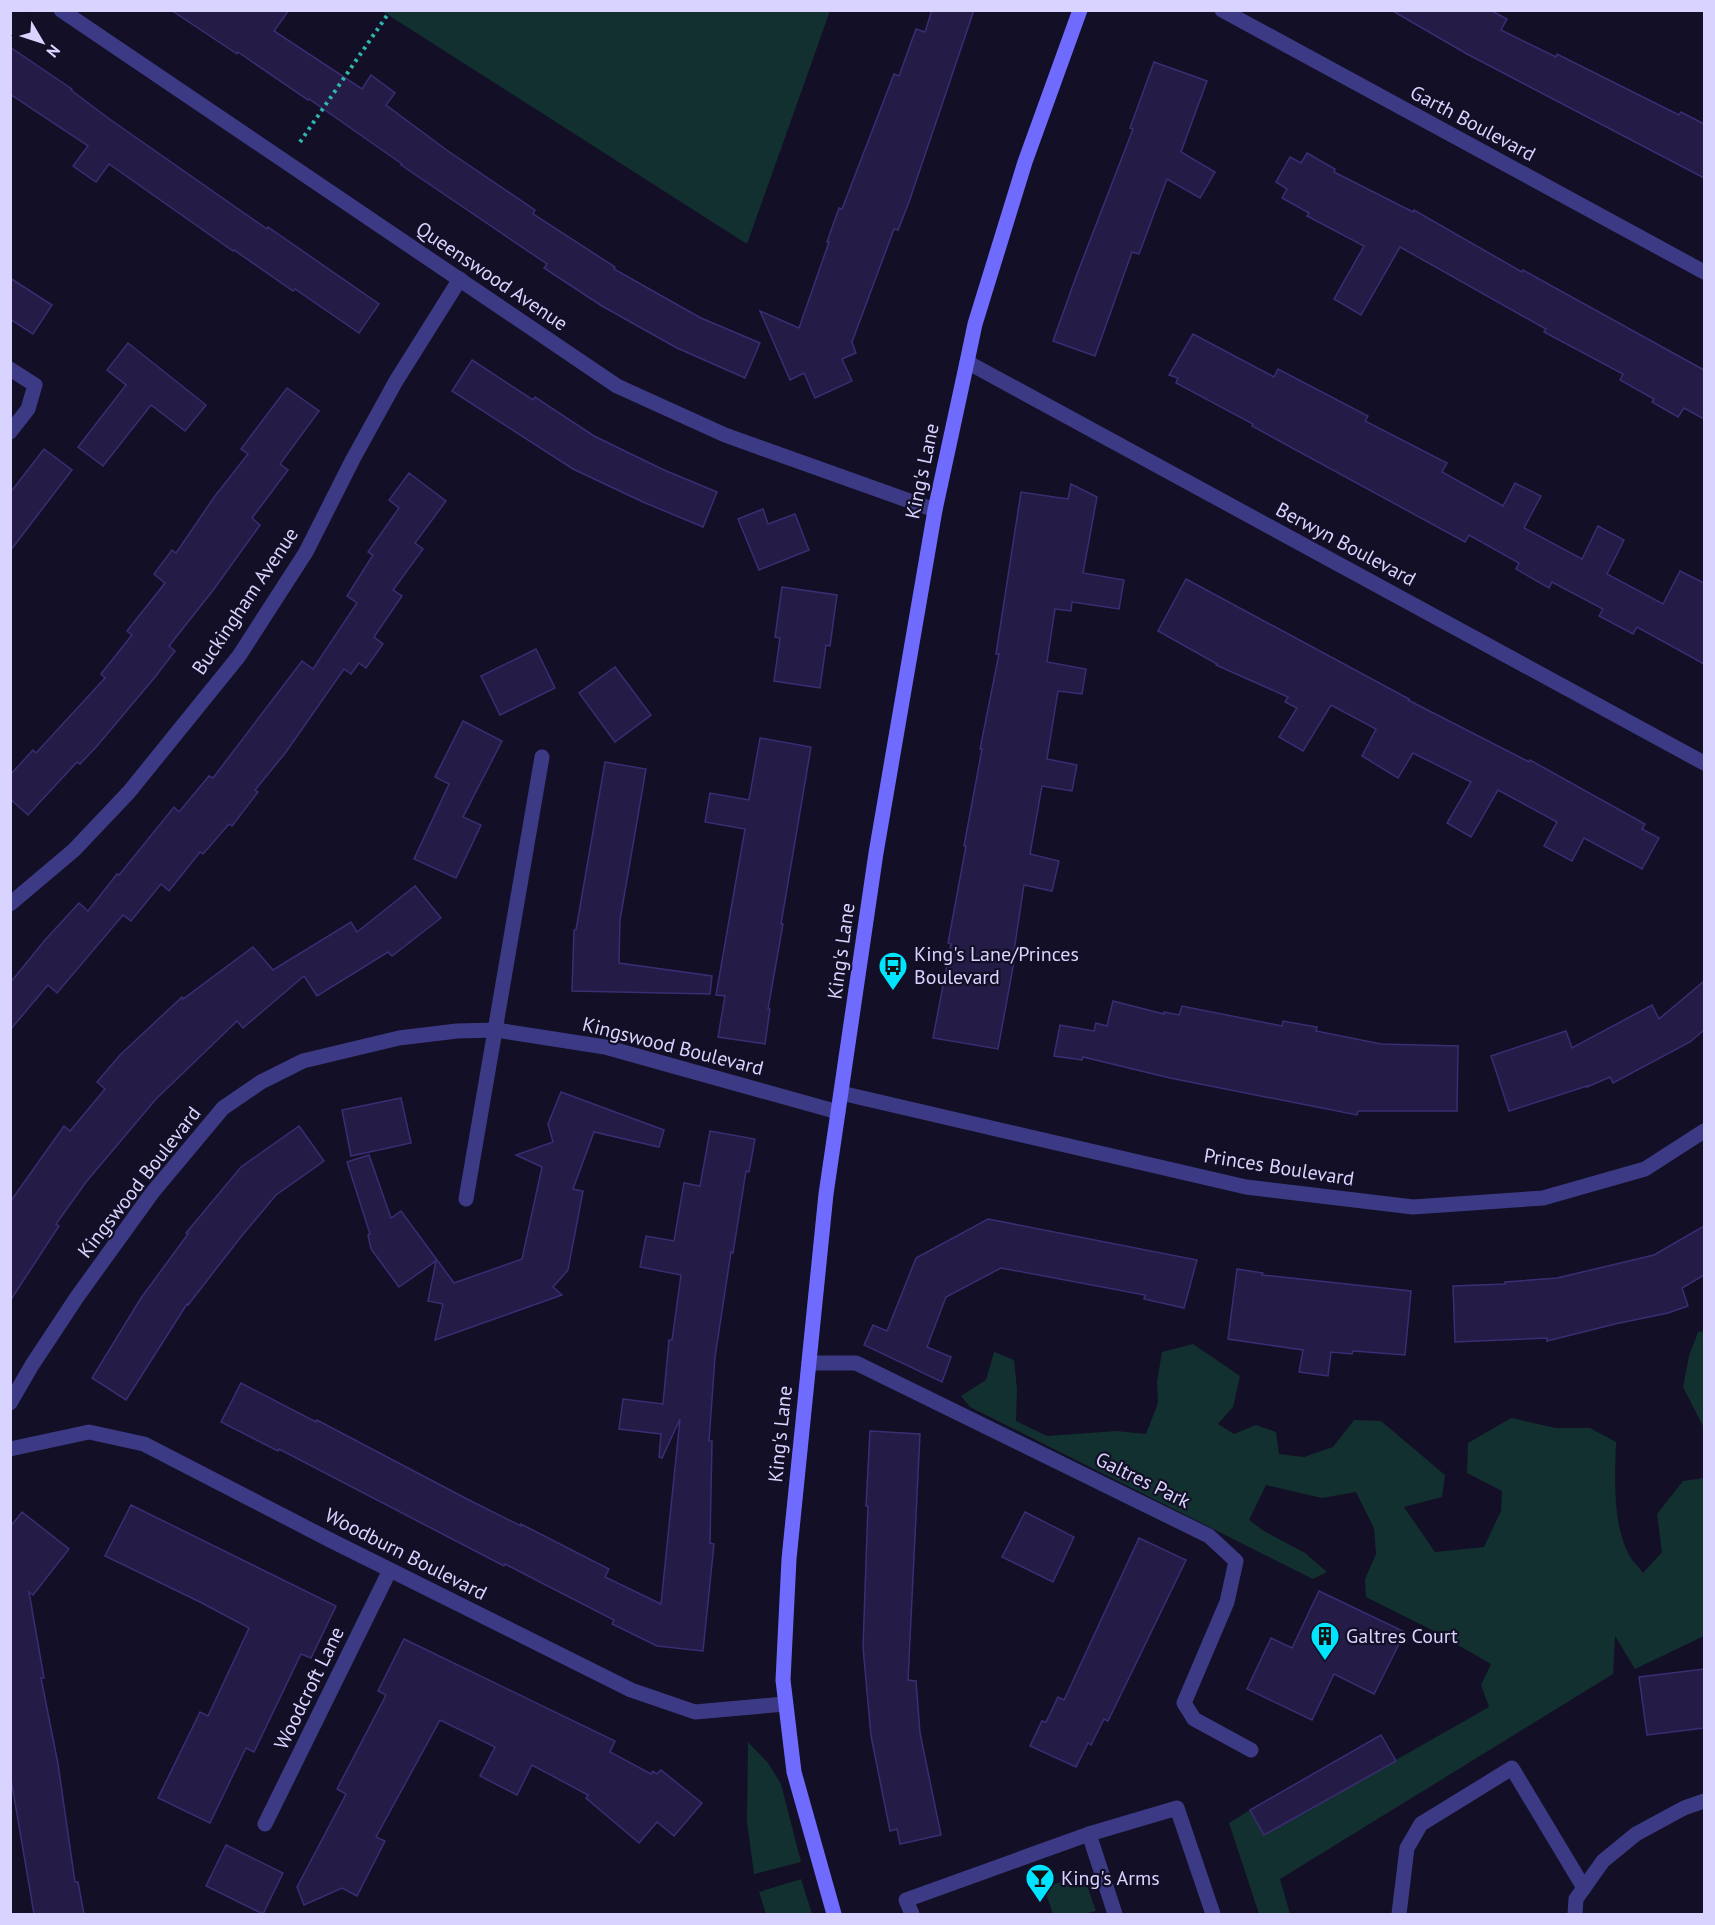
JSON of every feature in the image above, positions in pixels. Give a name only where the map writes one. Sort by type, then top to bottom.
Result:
[{"type":"street","name":"Queenswood Avenue","points":[[61,10],[617,386],[725,435],[935,510]]},
{"type":"street","name":"King's Lane","points":[[834,1914],[794,1772],[783,1680],[789,1559],[826,1194],[876,853],[935,510],[975,324],[1025,162],[1080,10]]},
{"type":"street","name":"Garth Boulevard","points":[[1222,10],[1704,272]]},
{"type":"street","name":"Buckingham Avenue","points":[[10,904],[74,850],[129,792],[239,656],[306,552],[396,381],[460,279]]},
{"type":"street","name":"Berwyn Boulevard","points":[[967,362],[1704,763]]},
{"type":"street","points":[[10,369],[35,384],[28,409],[10,432]]},
{"type":"street","points":[[466,1199],[542,757]]},
{"type":"street","name":"Kingswood Boulevard","points":[[10,1403],[64,1316],[145,1202],[223,1108],[261,1082],[303,1061],[399,1038],[457,1031],[496,1030],[605,1047],[838,1112]]},
{"type":"street","name":"Princes Boulevard","points":[[841,1093],[1246,1187],[1413,1207],[1543,1198],[1644,1169],[1704,1131]]},
{"type":"street","name":"Galtres Park","points":[[809,1363],[856,1364],[1209,1536],[1236,1561],[1227,1602],[1184,1703],[1194,1719],[1251,1750]]},
{"type":"street","name":"Woodburn Boulevard","points":[[10,1449],[88,1432],[144,1444],[631,1690],[695,1712],[786,1704]]},
{"type":"street","name":"Woodcroft Lane","points":[[265,1824],[390,1570]]},
{"type":"street","points":[[1400,1914],[1407,1848],[1421,1824],[1512,1768],[1584,1888]]},
{"type":"street","points":[[1575,1914],[1576,1899],[1603,1861],[1636,1834],[1684,1808],[1704,1801]]},
{"type":"street","points":[[912,1914],[906,1900],[1089,1834],[1177,1808],[1213,1914]]},
{"type":"street","points":[[1089,1834],[1115,1914]]},
{"type":"path","points":[[286,162],[388,14]]},
{"type":"green space","points":[[382,11],[830,11],[747,244]]},
{"type":"green space","points":[[1704,1331],[1704,1428],[1683,1387],[1689,1356],[1698,1332]]},
{"type":"green space","points":[[1193,1344],[1240,1376],[1233,1407],[1218,1424],[1234,1434],[1256,1425],[1276,1432],[1279,1454],[1304,1457],[1333,1447],[1354,1420],[1381,1421],[1445,1475],[1442,1497],[1404,1507],[1435,1552],[1484,1547],[1501,1511],[1502,1491],[1467,1473],[1468,1443],[1511,1418],[1556,1428],[1590,1428],[1616,1442],[1617,1514],[1629,1555],[1643,1573],[1662,1552],[1657,1514],[1683,1481],[1704,1478],[1704,1636],[1635,1669],[1615,1636],[1613,1674],[1280,1879],[1290,1914],[1259,1914],[1229,1823],[1250,1810],[1264,1835],[1489,1707],[1481,1685],[1491,1664],[1432,1630],[1366,1597],[1365,1579],[1376,1554],[1374,1528],[1356,1492],[1322,1498],[1266,1485],[1249,1520],[1264,1531],[1305,1553],[1327,1572],[1313,1579],[970,1407],[961,1396],[986,1380],[994,1352],[1014,1360],[1017,1389],[1016,1421],[1047,1436],[1116,1431],[1146,1434],[1158,1403],[1157,1382],[1162,1352]]},
{"type":"green space","points":[[748,1742],[768,1763],[781,1784],[801,1862],[754,1874],[747,1822]]},
{"type":"green space","points":[[1083,1874],[1096,1911],[1084,1914],[1053,1914],[1044,1888]]},
{"type":"green space","points":[[801,1879],[812,1914],[766,1914],[759,1892]]},
{"type":"building","points":[[171,10],[289,10],[274,31],[362,89],[371,75],[395,93],[386,105],[448,151],[535,210],[533,214],[615,267],[614,269],[701,318],[760,343],[745,378],[677,348],[602,306],[544,268],[547,264],[401,165],[309,99]]},
{"type":"building","points":[[932,10],[974,10],[909,202],[898,230],[894,229],[852,342],[856,353],[842,359],[852,381],[815,398],[804,373],[790,380],[760,311],[799,328],[839,208],[842,209],[894,74],[899,76],[916,29],[925,32]]},
{"type":"building","points":[[1391,10],[1490,10],[1507,19],[1501,30],[1556,57],[1557,54],[1679,115],[1681,112],[1704,124],[1704,178],[1467,54]]},
{"type":"building","points":[[10,47],[267,229],[268,227],[379,304],[359,333],[295,289],[293,291],[233,251],[109,164],[96,182],[73,166],[88,146],[10,94]]},
{"type":"building","points":[[1154,62],[1207,81],[1181,152],[1215,172],[1200,198],[1167,179],[1139,254],[1132,252],[1095,356],[1053,341],[1133,129],[1130,128]]},
{"type":"building","points":[[1307,153],[1335,169],[1334,172],[1413,212],[1414,210],[1522,272],[1523,270],[1704,370],[1704,419],[1684,408],[1678,417],[1652,402],[1654,399],[1620,380],[1623,374],[1544,332],[1546,329],[1400,247],[1361,315],[1334,299],[1364,246],[1307,216],[1309,213],[1282,198],[1287,189],[1276,182],[1290,157],[1301,163]]},
{"type":"building","points":[[10,278],[52,305],[33,334],[10,319]]},
{"type":"building","points":[[1193,334],[1274,377],[1278,369],[1368,416],[1365,421],[1447,463],[1442,472],[1503,506],[1515,483],[1541,496],[1524,528],[1582,559],[1598,526],[1624,540],[1607,574],[1663,604],[1680,571],[1704,583],[1704,664],[1637,627],[1633,634],[1599,616],[1603,609],[1552,582],[1549,588],[1516,569],[1519,563],[1469,535],[1465,542],[1176,383],[1178,378],[1169,375]]},
{"type":"building","points":[[128,343],[206,405],[185,431],[151,405],[103,466],[78,447],[126,385],[107,370]]},
{"type":"building","points":[[472,360],[533,400],[535,397],[594,436],[664,470],[717,492],[703,527],[573,469],[452,391]]},
{"type":"building","points":[[287,388],[319,411],[280,464],[288,470],[252,518],[260,525],[169,646],[175,651],[155,677],[97,746],[80,764],[77,762],[28,815],[10,799],[10,775],[33,750],[36,753],[105,678],[101,674],[132,635],[127,631],[165,583],[154,574],[172,550],[176,553],[215,496],[248,454],[241,449]]},
{"type":"building","points":[[44,449],[72,470],[10,551],[10,493]]},
{"type":"building","points":[[409,473],[446,501],[415,543],[423,549],[393,590],[402,596],[374,637],[383,644],[366,668],[359,663],[351,674],[344,669],[286,752],[255,790],[258,792],[232,826],[229,824],[203,854],[200,852],[169,891],[161,884],[131,921],[123,915],[57,993],[48,985],[10,1030],[10,983],[45,940],[79,903],[88,911],[174,807],[179,812],[209,776],[213,778],[302,661],[313,669],[357,603],[347,596],[373,555],[368,552],[399,508],[389,500]]},
{"type":"building","points":[[1071,484],[1097,497],[1083,573],[1124,580],[1119,609],[1072,602],[1071,611],[1055,609],[1047,662],[1086,669],[1082,694],[1058,691],[1047,759],[1077,765],[1072,791],[1042,786],[1030,854],[1059,861],[1052,891],[1024,885],[1014,951],[1016,951],[998,1049],[933,1038],[951,944],[948,943],[982,749],[980,749],[999,654],[996,654],[1021,492],[1068,499]]},
{"type":"building","points":[[763,509],[768,524],[795,514],[809,550],[759,570],[738,519]]},
{"type":"building","points":[[1186,579],[1408,700],[1529,762],[1530,760],[1645,824],[1642,829],[1659,838],[1642,869],[1584,838],[1572,861],[1544,846],[1557,822],[1498,790],[1471,837],[1447,823],[1471,782],[1413,753],[1398,778],[1362,756],[1376,729],[1331,705],[1303,751],[1279,737],[1297,708],[1285,702],[1288,697],[1216,665],[1158,631]]},
{"type":"building","points":[[782,587],[837,595],[830,646],[826,645],[820,688],[774,681],[780,638],[775,637]]},
{"type":"building","points":[[536,649],[555,688],[500,715],[481,676]]},
{"type":"building","points":[[615,667],[651,715],[615,742],[579,693]]},
{"type":"building","points":[[463,721],[502,741],[463,817],[481,825],[456,878],[414,859],[449,784],[435,777]]},
{"type":"building","points":[[760,738],[811,747],[781,924],[783,924],[768,1009],[770,1009],[765,1044],[718,1037],[725,996],[716,995],[745,829],[705,822],[710,793],[749,800]]},
{"type":"building","points":[[605,762],[646,769],[620,920],[619,963],[712,976],[710,994],[572,991],[574,930],[576,930]]},
{"type":"building","points":[[415,886],[441,918],[392,956],[388,952],[317,996],[304,976],[243,1028],[237,1021],[156,1099],[86,1182],[56,1224],[59,1226],[10,1301],[10,1202],[64,1126],[70,1131],[105,1089],[97,1082],[120,1055],[182,997],[183,999],[253,947],[273,970],[351,922],[357,932]]},
{"type":"building","points":[[1704,981],[1704,1030],[1690,1042],[1613,1083],[1610,1077],[1587,1087],[1509,1111],[1491,1056],[1566,1031],[1572,1048],[1652,1005],[1659,1019]]},
{"type":"building","points":[[1113,1001],[1164,1014],[1164,1012],[1179,1015],[1182,1006],[1282,1026],[1283,1021],[1317,1027],[1316,1031],[1381,1044],[1458,1046],[1457,1111],[1358,1111],[1357,1115],[1170,1078],[1083,1057],[1082,1060],[1054,1056],[1060,1025],[1094,1031],[1096,1023],[1107,1026]]},
{"type":"building","points":[[561,1092],[664,1130],[659,1147],[594,1132],[573,1189],[583,1191],[568,1270],[553,1287],[562,1295],[435,1340],[443,1304],[428,1301],[436,1261],[399,1287],[371,1249],[368,1235],[370,1234],[347,1162],[369,1155],[391,1218],[401,1211],[454,1283],[522,1259],[542,1167],[516,1155],[553,1142],[548,1124]]},
{"type":"building","points":[[401,1098],[411,1143],[351,1156],[342,1110]]},
{"type":"building","points":[[299,1126],[324,1161],[276,1195],[240,1238],[187,1304],[126,1400],[92,1378],[141,1298],[188,1234],[186,1233],[241,1167]]},
{"type":"building","points":[[710,1131],[755,1139],[749,1172],[746,1171],[733,1253],[731,1252],[715,1357],[709,1441],[712,1441],[710,1543],[714,1544],[703,1651],[657,1646],[612,1624],[614,1620],[505,1564],[504,1566],[279,1449],[278,1451],[221,1422],[241,1383],[609,1569],[605,1577],[661,1604],[680,1419],[662,1458],[659,1457],[661,1434],[619,1429],[623,1399],[663,1404],[669,1340],[672,1340],[681,1275],[640,1267],[646,1236],[674,1241],[684,1183],[700,1186]]},
{"type":"building","points":[[988,1219],[1197,1260],[1184,1308],[1144,1299],[1145,1295],[1001,1268],[946,1297],[927,1347],[951,1357],[942,1382],[864,1345],[873,1325],[887,1331],[916,1258]]},
{"type":"building","points":[[1704,1226],[1704,1275],[1682,1288],[1688,1306],[1668,1313],[1547,1341],[1547,1338],[1455,1342],[1453,1286],[1505,1284],[1505,1282],[1557,1278],[1654,1255]]},
{"type":"building","points":[[1237,1269],[1263,1273],[1262,1275],[1411,1291],[1405,1355],[1353,1351],[1352,1354],[1331,1352],[1328,1376],[1299,1372],[1303,1350],[1228,1339]]},
{"type":"building","points":[[870,1431],[920,1434],[908,1680],[916,1681],[920,1733],[941,1835],[900,1844],[897,1829],[890,1831],[871,1736],[863,1647]]},
{"type":"building","points":[[131,1505],[336,1606],[311,1658],[301,1654],[254,1752],[246,1748],[210,1823],[158,1798],[200,1712],[208,1716],[249,1628],[105,1556]]},
{"type":"building","points":[[22,1512],[69,1549],[33,1595],[29,1592],[75,1882],[78,1882],[84,1914],[34,1914],[10,1773],[10,1527]]},
{"type":"building","points":[[1025,1512],[1074,1537],[1053,1582],[1002,1557]]},
{"type":"building","points":[[1139,1538],[1186,1560],[1108,1721],[1104,1719],[1091,1745],[1088,1743],[1076,1767],[1030,1746],[1042,1721],[1046,1722],[1058,1697],[1064,1700]]},
{"type":"building","name":"Galtres Court","points":[[1319,1591],[1405,1632],[1374,1694],[1334,1674],[1312,1720],[1247,1689],[1271,1638],[1292,1648]]},
{"type":"building","points":[[404,1639],[615,1741],[610,1752],[651,1774],[653,1771],[657,1774],[661,1770],[702,1803],[674,1836],[657,1822],[639,1843],[586,1798],[588,1795],[532,1765],[517,1795],[480,1776],[495,1747],[440,1720],[376,1837],[385,1841],[357,1896],[342,1888],[304,1905],[297,1887],[346,1794],[337,1789],[386,1695],[378,1691]]},
{"type":"building","points":[[1704,1669],[1704,1728],[1647,1735],[1639,1677]]},
{"type":"building","points":[[1381,1735],[1396,1761],[1264,1835],[1250,1810]]},
{"type":"building","points":[[226,1845],[283,1873],[263,1914],[206,1886]]},
{"type":"place","name":"King's Lane/Princes Boulevard","points":[[893,992]]},
{"type":"place","name":"Galtres Court","points":[[1325,1662]]},
{"type":"place","name":"King's Arms","points":[[1040,1904]]}]
